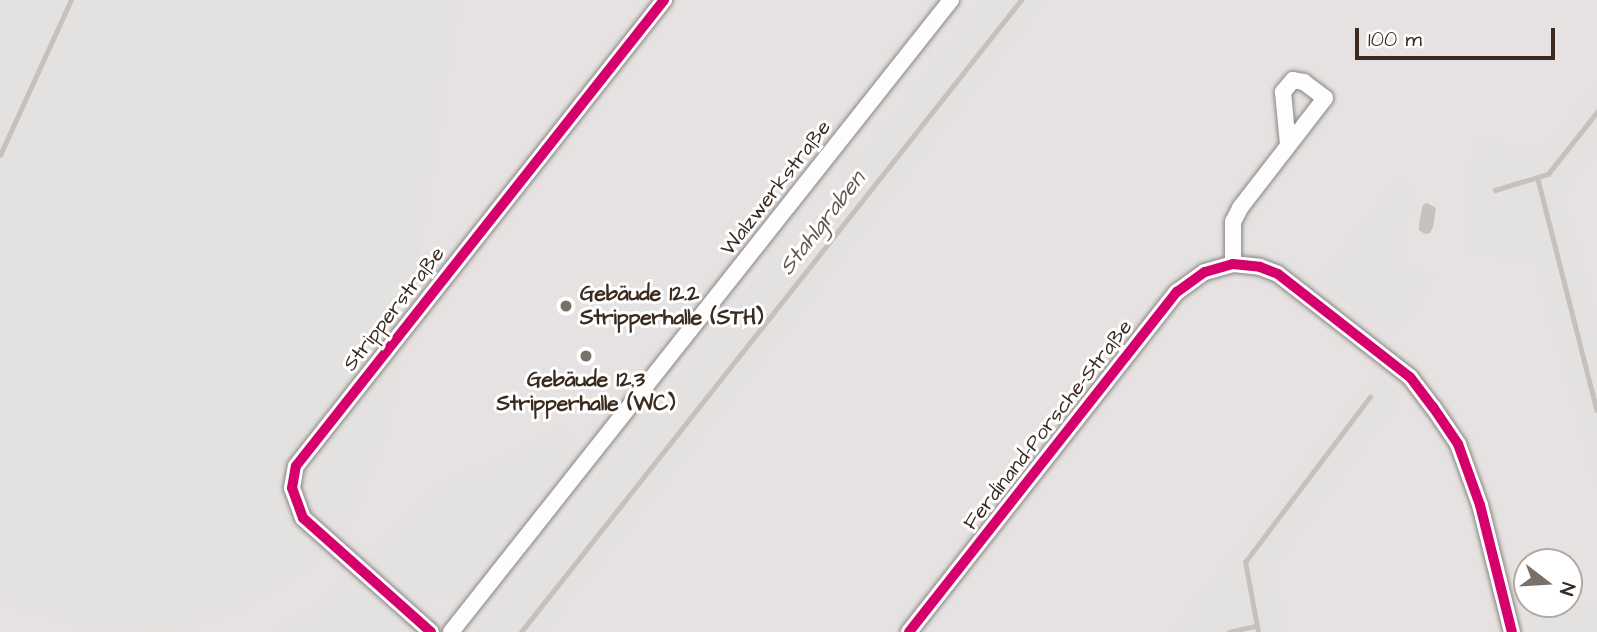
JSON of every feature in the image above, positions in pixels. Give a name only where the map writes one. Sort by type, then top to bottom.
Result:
[{"type":"street","name":"Stripperstraße","points":[[431,632],[303,518],[292,488],[296,466],[664,0]]},
{"type":"street","name":"Walzwerkstraße","points":[[451,632],[951,0]]},
{"type":"street","points":[[1289,145],[1240,208],[1233,222],[1233,264],[1260,267],[1278,274],[1410,377],[1433,407],[1458,444],[1480,505],[1511,632]]},
{"type":"street","name":"Ferdinand-Porsche-Straße","points":[[909,632],[1177,292],[1205,272],[1233,264]]},
{"type":"shaded area","points":[[0,0],[978,0],[851,165],[841,194],[810,233],[768,261],[747,285],[471,632],[0,632]]},
{"type":"shaded area","points":[[0,0],[460,0],[404,346],[384,442],[351,521],[299,575],[235,612],[165,632],[90,629],[15,606],[0,597]]},
{"type":"shaded area","points":[[978,0],[1048,0],[729,407],[548,632],[471,632],[747,285],[768,261],[810,233],[840,194],[851,165]]},
{"type":"shaded area","points":[[1048,0],[1597,0],[1597,632],[548,632],[729,407]]},
{"type":"shaded area","points":[[1597,84],[1597,148],[1562,194],[1597,326],[1597,483],[1534,259],[1469,254],[1466,187],[1479,138],[1542,153]]},
{"type":"shaded area","points":[[1302,89],[1311,95],[1311,102],[1299,118],[1293,114],[1291,99],[1293,93]]},
{"type":"shaded area","points":[[1396,181],[1411,187],[1401,266],[1433,278],[1429,289],[1392,337],[1319,280]]},
{"type":"shaded area","points":[[1427,203],[1436,208],[1433,227],[1430,233],[1425,234],[1419,230],[1419,223],[1423,205]]},
{"type":"shaded area","points":[[1241,248],[1279,257],[1312,280],[1306,287],[1273,265],[1252,258]]},
{"type":"shaded area","points":[[1215,249],[1220,249],[1216,256],[1184,277],[1178,270]]},
{"type":"shaded area","points":[[1377,373],[1403,395],[1271,568],[1287,632],[1172,632]]},
{"type":"shaded area","points":[[561,430],[580,445],[463,597],[440,592],[412,605],[367,564],[381,543],[436,488]]},
{"type":"shaded area","points":[[350,572],[417,632],[272,632],[311,609]]},
{"type":"shaded area","points":[[1597,601],[1597,632],[1533,632],[1530,618],[1583,618],[1583,605]]},
{"type":"waterway","points":[[0,155],[71,0]]},
{"type":"waterway","name":"Stahlgraben","points":[[521,632],[1021,0]]},
{"type":"waterway","points":[[1495,190],[1548,174],[1597,112]]},
{"type":"waterway","points":[[1538,179],[1597,410]]},
{"type":"waterway","points":[[1258,632],[1245,562],[1370,397]]},
{"type":"waterway","points":[[1229,632],[1256,626]]},
{"type":"cycle path","points":[[431,632],[303,518],[292,488],[296,466],[664,0]]},
{"type":"cycle path","points":[[909,632],[1177,292],[1205,272],[1233,264],[1260,267],[1278,274],[1410,377],[1433,407],[1458,444],[1480,505],[1512,632]]},
{"type":"place","name":"Gebäude 12.2 Stripperhalle (STH)","points":[[566,306]]},
{"type":"place","name":"Gebäude 12.3 Stripperhalle (WC)","points":[[586,356]]}]
